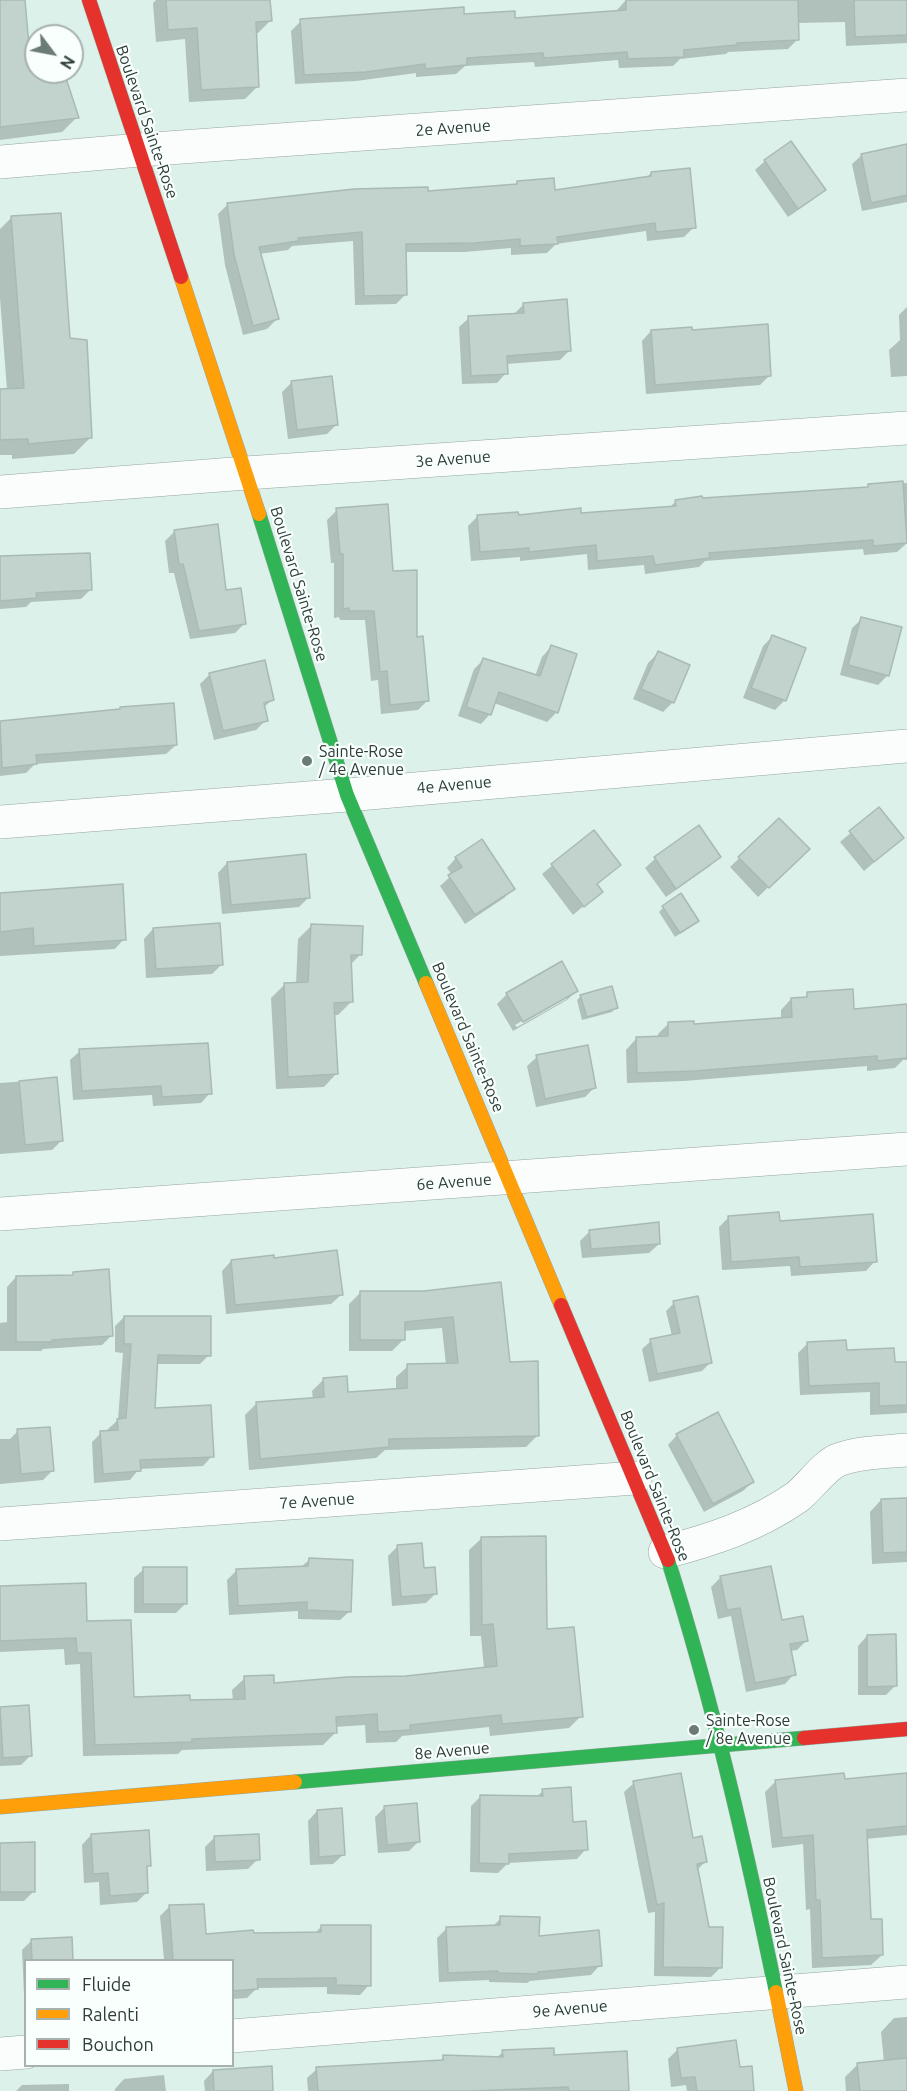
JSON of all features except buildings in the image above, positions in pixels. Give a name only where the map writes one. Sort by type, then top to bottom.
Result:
[{"type":"street","name":"Boulevard Sainte-Rose","points":[[89,0],[246,473],[347,795],[665,1551],[690,1625],[722,1744],[796,2091]]},
{"type":"street","name":"2e Avenue","points":[[0,162],[907,95]]},
{"type":"street","name":"3e Avenue","points":[[0,492],[907,428]]},
{"type":"street","name":"4e Avenue","points":[[0,822],[347,795],[907,746]]},
{"type":"street","name":"6e Avenue","points":[[0,1214],[907,1149]]},
{"type":"street","points":[[665,1551],[707,1541],[753,1523],[799,1496],[836,1461],[862,1454],[907,1450]]},
{"type":"street","name":"7e Avenue","points":[[0,1524],[635,1478]]},
{"type":"street","name":"8e Avenue","points":[[0,1807],[907,1729]]},
{"type":"street","name":"9e Avenue","points":[[234,2036],[907,1982]]},
{"type":"street","points":[[0,2054],[24,2052]]},
{"type":"traffic: fast","points":[[259,514],[347,795],[426,983]]},
{"type":"traffic: fast","points":[[668,1560],[700,1667],[728,1775],[776,1992]]},
{"type":"traffic: fast","points":[[295,1782],[804,1738]]},
{"type":"traffic: slow","points":[[181,277],[259,514]]},
{"type":"traffic: slow","points":[[426,983],[561,1305]]},
{"type":"traffic: slow","points":[[0,1807],[295,1782]]},
{"type":"traffic: slow","points":[[776,1992],[796,2091]]},
{"type":"traffic: jam","points":[[89,0],[181,277]]},
{"type":"traffic: jam","points":[[561,1305],[668,1560]]},
{"type":"traffic: jam","points":[[804,1738],[907,1729]]},
{"type":"place","name":"Sainte-Rose / 4e Avenue","points":[[307,761]]},
{"type":"place","name":"Sainte-Rose / 8e Avenue","points":[[694,1730]]}]
